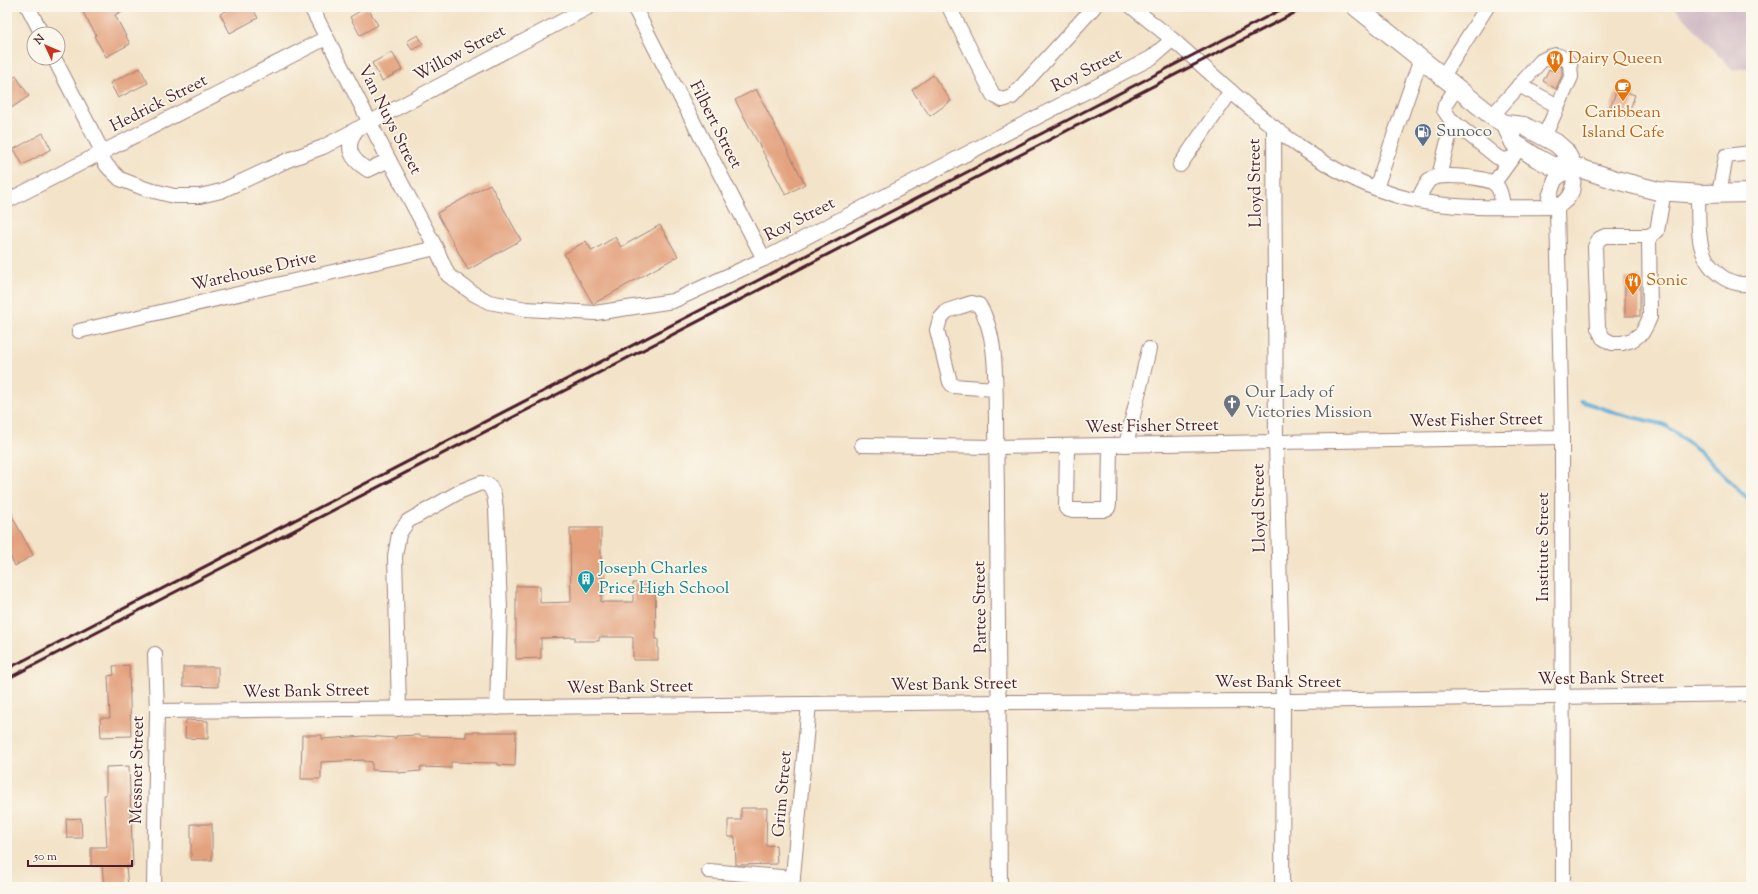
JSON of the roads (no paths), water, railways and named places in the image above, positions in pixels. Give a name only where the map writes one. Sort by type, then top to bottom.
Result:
[{"type":"main road","points":[[1356,7],[1498,120],[1514,143],[1516,153],[1552,166],[1573,166],[1616,180],[1664,191],[1698,194],[1751,193]]},
{"type":"main road","points":[[1498,120],[1524,126],[1544,137],[1566,151],[1573,166]]},
{"type":"street","points":[[28,7],[38,26]]},
{"type":"street","name":"Van Nuys Street","points":[[311,7],[389,160],[436,248]]},
{"type":"street","name":"Willow Street","points":[[58,66],[107,166],[120,179],[146,189],[174,196],[200,196],[222,190],[288,160],[323,147],[589,7]]},
{"type":"street","name":"Filbert Street","points":[[634,7],[764,259]]},
{"type":"street","points":[[949,7],[993,95],[1002,100],[1012,97],[1094,7]]},
{"type":"street","points":[[1132,7],[1274,127],[1330,165],[1360,182],[1376,188],[1418,200],[1452,205],[1557,207],[1568,200],[1574,184],[1573,166]]},
{"type":"street","points":[[1443,76],[1487,7]]},
{"type":"street","name":"Hedrick Street","points":[[7,201],[102,154],[326,38]]},
{"type":"street","name":"Roy Street","points":[[436,248],[448,274],[474,294],[489,302],[526,309],[594,313],[673,301],[764,259],[1151,58],[1172,40]]},
{"type":"street","points":[[1498,120],[1519,86],[1541,62],[1549,57],[1556,56],[1565,58],[1570,64],[1571,77],[1544,137]]},
{"type":"street","points":[[1376,188],[1421,58]]},
{"type":"street","points":[[1519,86],[1558,106]]},
{"type":"street","points":[[1457,87],[1445,105],[1446,114],[1497,157],[1505,160],[1516,153]]},
{"type":"street","points":[[1180,165],[1231,91]]},
{"type":"street","points":[[1439,176],[1453,121]]},
{"type":"street","name":"Lloyd Street","points":[[1274,127],[1276,443],[1283,702],[1282,887]]},
{"type":"street","points":[[357,129],[350,138],[350,147],[353,158],[360,166],[368,170],[389,160]]},
{"type":"street","points":[[1494,183],[1516,153]]},
{"type":"street","points":[[1719,194],[1726,156],[1751,153]]},
{"type":"street","name":"Institute Street","points":[[1563,887],[1562,437],[1557,207],[1549,197],[1555,180],[1573,166]]},
{"type":"street","points":[[1418,200],[1431,180],[1439,176],[1473,178],[1494,183],[1498,187],[1504,207]]},
{"type":"street","points":[[1649,236],[1650,317],[1642,333],[1632,340],[1622,343],[1612,342],[1603,338],[1598,328],[1595,247],[1599,239],[1605,236],[1649,236],[1657,231],[1664,191]]},
{"type":"street","points":[[1698,194],[1700,242],[1707,263],[1719,275],[1732,283],[1751,284]]},
{"type":"street","name":"Warehouse Drive","points":[[79,331],[436,248]]},
{"type":"street","name":"Partee Street","points":[[995,389],[953,386],[950,382],[937,330],[940,319],[947,311],[972,303],[978,305],[984,314],[990,333],[995,389],[1000,702],[1000,887]]},
{"type":"street","points":[[1126,445],[1149,349]]},
{"type":"street","name":"West Fisher Street","points":[[862,445],[996,447],[1110,446],[1562,437]]},
{"type":"street","points":[[1067,446],[1066,508],[1069,510],[1103,510],[1108,508],[1109,504],[1110,446]]},
{"type":"street","points":[[399,709],[395,556],[399,534],[408,521],[461,491],[481,484],[489,485],[494,495],[499,561],[500,607],[497,708]]},
{"type":"street","name":"Messner Street","points":[[154,887],[157,712],[155,654]]},
{"type":"street","name":"West Bank Street","points":[[157,712],[1000,702],[1283,702],[1751,694]]},
{"type":"street","name":"Grim Street","points":[[792,883],[809,704]]},
{"type":"street","points":[[709,872],[792,883]]},
{"type":"waterway","points":[[1581,401],[1616,413],[1665,425],[1700,451],[1751,502]]},
{"type":"railway","points":[[7,669],[1286,7]]},
{"type":"railway","points":[[7,679],[1306,7]]},
{"type":"place","name":"Dairy Queen","points":[[1555,74]]},
{"type":"place","name":"Caribbean Island Cafe","points":[[1623,102]]},
{"type":"place","name":"Sunoco","points":[[1423,147]]},
{"type":"place","name":"Sonic","points":[[1633,296]]},
{"type":"place","name":"Our Lady of Victories Mission","points":[[1232,418]]},
{"type":"place","name":"Joseph Charles Price High School","points":[[586,594]]}]
